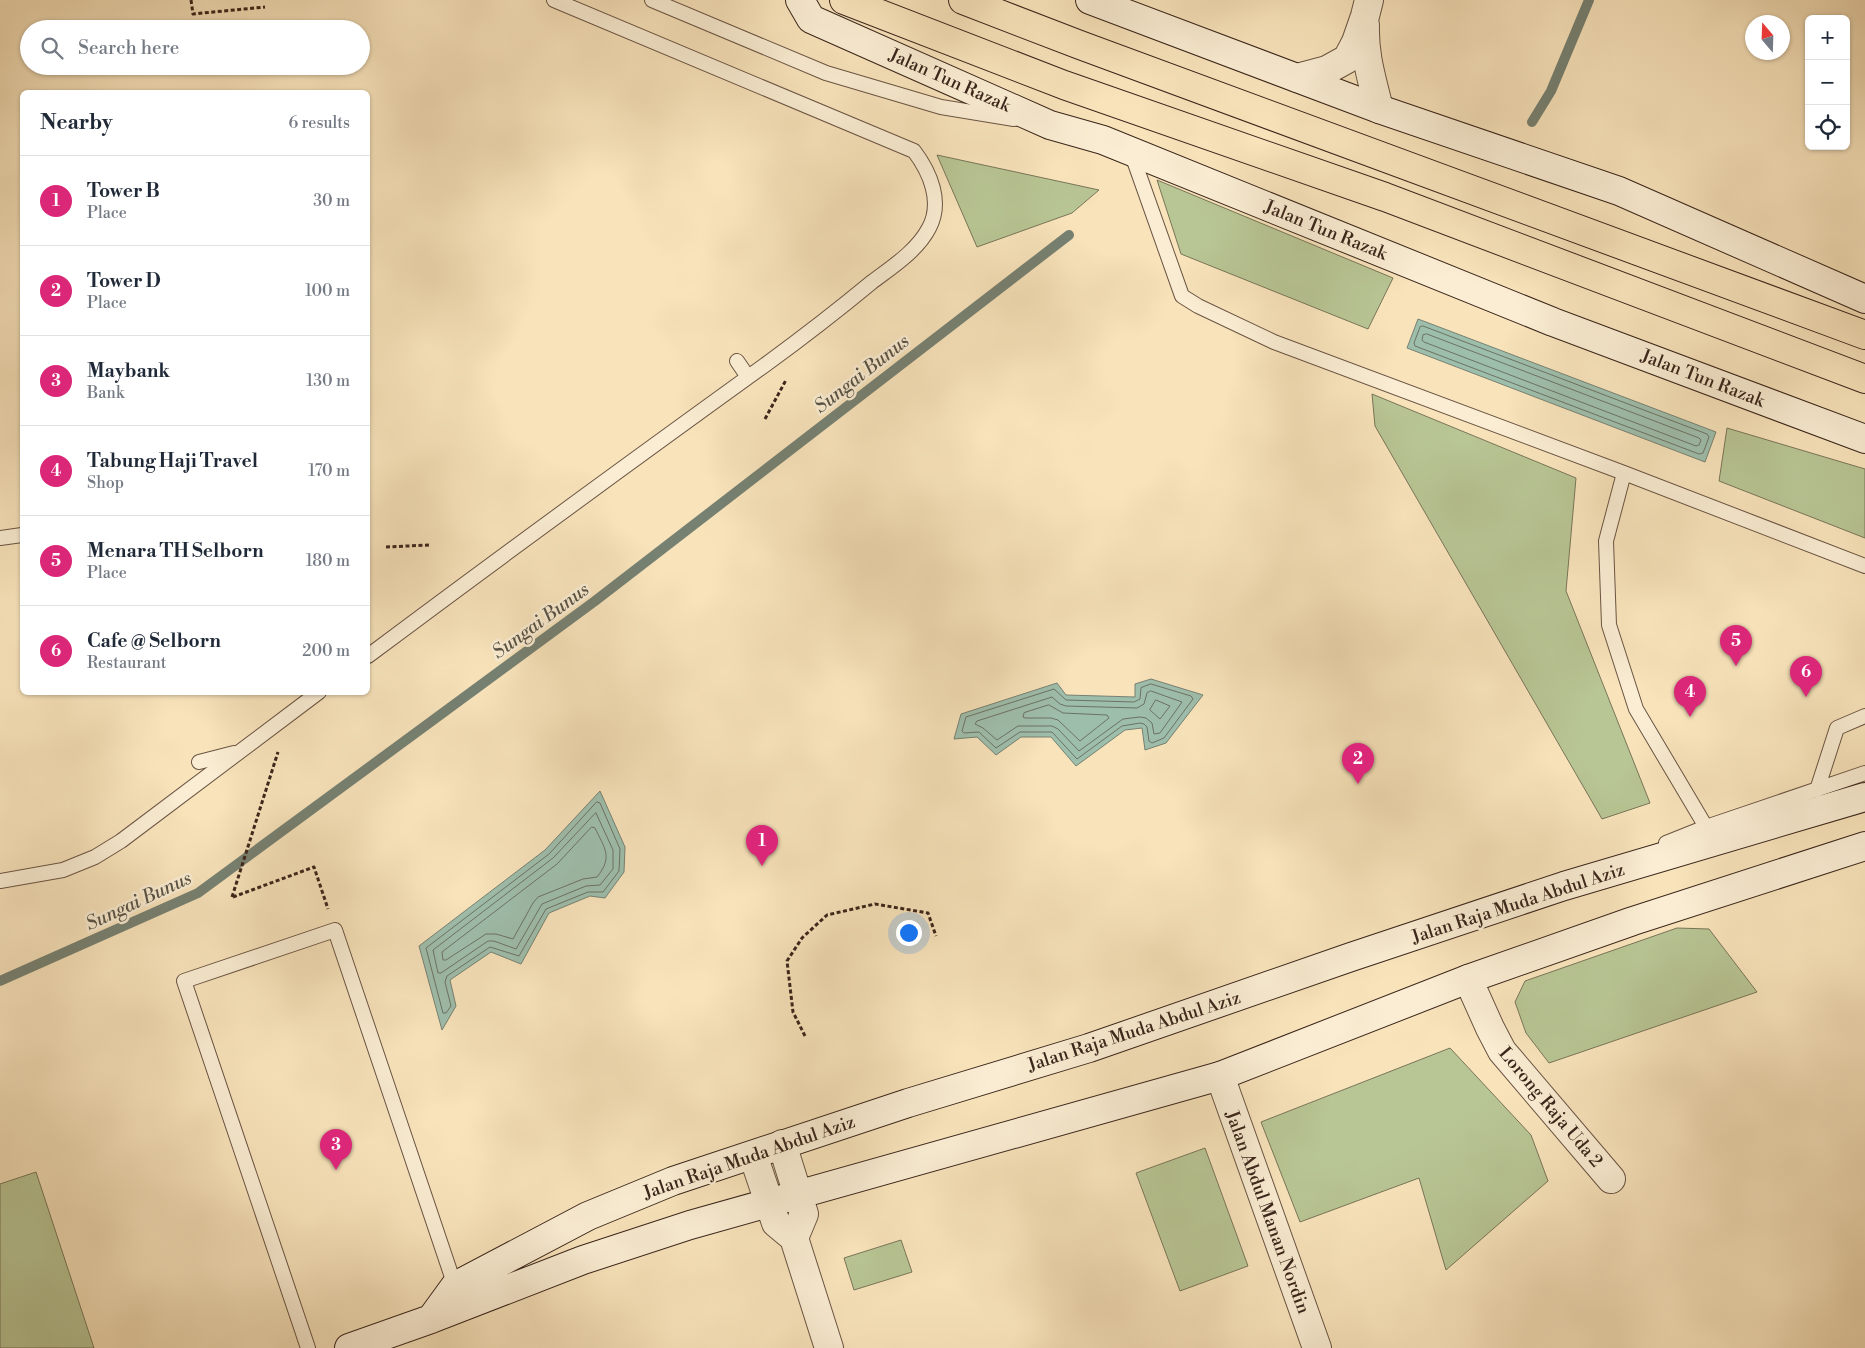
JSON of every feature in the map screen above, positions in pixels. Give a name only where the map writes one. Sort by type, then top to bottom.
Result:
[{"type":"main road","name":"Jalan Tun Razak","points":[[800,0],[811,19],[1050,124],[1103,140],[1553,322],[1865,439]]},
{"type":"main road","name":"Jalan Tun Razak","points":[[844,0],[1064,85],[1385,197],[1865,379]]},
{"type":"main road","points":[[964,0],[1080,45],[1865,335]]},
{"type":"main road","points":[[1090,0],[1379,109],[1619,191],[1865,299]]},
{"type":"main road","points":[[1297,78],[1327,70],[1347,59],[1356,42],[1367,8]]},
{"type":"main road","points":[[1367,8],[1364,45],[1379,109]]},
{"type":"main road","name":"Jalan Raja Muda Abdul Aziz","points":[[431,1320],[455,1286],[588,1216],[673,1181],[908,1103],[1089,1048],[1862,782]]},
{"type":"main road","points":[[349,1348],[431,1320],[583,1260],[690,1225],[1220,1076],[1468,979],[1633,922],[1865,846]]},
{"type":"main road","name":"Lorong Raja Uda 2","points":[[1468,979],[1502,1051],[1611,1179]]},
{"type":"main road","name":"Jalan Abdul Manan Nordin","points":[[1220,1076],[1317,1348]]},
{"type":"main road","points":[[782,1144],[804,1214],[794,1238]]},
{"type":"main road","points":[[752,1154],[776,1223],[794,1238],[829,1348]]},
{"type":"lane","points":[[370,655],[507,552],[812,331],[912,250],[930,228],[936,206],[932,182],[924,164],[914,151],[554,0]]},
{"type":"lane","points":[[652,0],[826,73],[941,107],[1050,124]]},
{"type":"lane","points":[[1130,152],[1182,296],[1198,306],[1274,342],[1624,473],[1865,566]]},
{"type":"lane","points":[[738,361],[748,377]]},
{"type":"lane","points":[[1624,473],[1606,541],[1609,625],[1636,710],[1706,827]]},
{"type":"lane","points":[[0,538],[20,535]]},
{"type":"lane","points":[[0,881],[63,870],[96,857],[121,841],[315,695]]},
{"type":"lane","points":[[1817,790],[1837,728],[1865,716]]},
{"type":"lane","points":[[199,762],[242,750]]},
{"type":"lane","points":[[1564,886],[1706,827],[1817,790],[1862,782]]},
{"type":"lane","points":[[308,1348],[184,981],[335,930],[455,1286]]},
{"type":"path","points":[[191,0],[193,14],[264,7]]},
{"type":"path","points":[[386,547],[429,545]]},
{"type":"path","points":[[279,749],[232,897],[314,867],[335,930]]},
{"type":"path","points":[[806,1036],[793,1012],[787,960],[802,938],[827,915],[874,904],[928,913],[936,936]]},
{"type":"green space","points":[[937,155],[1099,190],[1072,213],[977,247]]},
{"type":"green space","points":[[1157,180],[1393,278],[1368,329],[1181,254]]},
{"type":"green space","points":[[1372,394],[1576,478],[1566,591],[1650,803],[1602,819],[1375,426]]},
{"type":"green space","points":[[1727,428],[1865,469],[1865,538],[1719,481]]},
{"type":"green space","points":[[1677,928],[1709,929],[1757,992],[1549,1063],[1526,1033],[1515,1002],[1525,981]]},
{"type":"green space","points":[[1450,1048],[1531,1135],[1548,1181],[1446,1270],[1419,1178],[1300,1222],[1261,1122]]},
{"type":"green space","points":[[1205,1148],[1248,1266],[1180,1291],[1136,1173]]},
{"type":"green space","points":[[36,1172],[94,1348],[0,1348],[0,1184]]},
{"type":"green space","points":[[901,1240],[912,1272],[854,1290],[844,1258]]},
{"type":"water","points":[[1418,319],[1716,432],[1705,462],[1407,348]]},
{"type":"water","points":[[1151,679],[1203,695],[1166,743],[1145,750],[1142,728],[1125,730],[1076,766],[1051,737],[1021,737],[996,755],[977,737],[954,739],[961,714],[1057,683],[1066,695],[1135,697],[1135,684]]},
{"type":"water","points":[[600,791],[625,847],[624,872],[605,898],[590,896],[549,913],[521,964],[491,952],[450,980],[456,1006],[442,1030],[419,946],[545,850]]},
{"type":"waterway","name":"Sungai Bunus","points":[[1532,122],[1551,91],[1589,0]]},
{"type":"waterway","name":"Sungai Bunus","points":[[0,981],[198,893],[595,601],[1069,235]]},
{"type":"place","name":"Menara TH Selborn","points":[[1736,666]]},
{"type":"place","name":"Cafe @ Selborn","points":[[1806,697]]},
{"type":"place","name":"Tabung Haji Travel","points":[[1690,717]]},
{"type":"place","name":"Tower D","points":[[1358,784]]},
{"type":"place","name":"Tower B","points":[[762,866]]},
{"type":"place","name":"Maybank","points":[[336,1170]]}]
